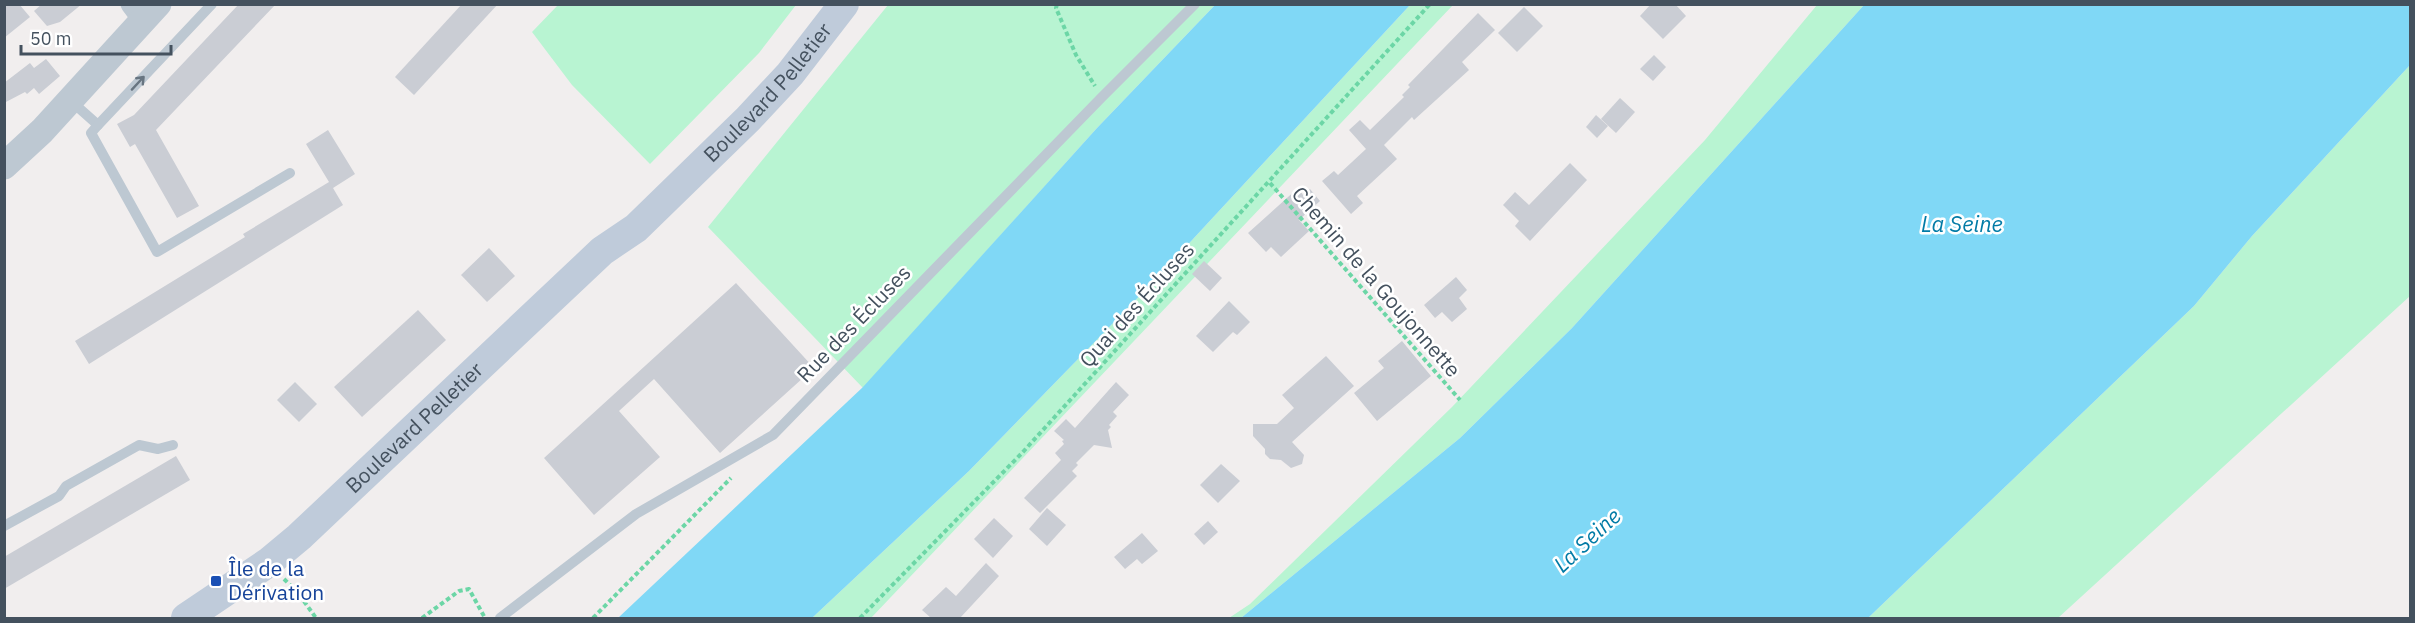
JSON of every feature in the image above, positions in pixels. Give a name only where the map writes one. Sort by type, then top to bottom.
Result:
[{"type":"main road","name":"Boulevard Pelletier","points":[[186,618],[269,561],[299,537],[602,251],[636,228],[748,119],[790,74],[844,4]]},
{"type":"main road","name":"Boulevard Pelletier","points":[[206,618],[278,572],[327,534],[382,485],[558,318],[614,261],[636,228]]},
{"type":"street","points":[[4,166],[23,150],[70,100],[144,10]]},
{"type":"lane","points":[[212,4],[91,133],[157,252],[290,173]]},
{"type":"lane","name":"Rue des Écluses","points":[[500,618],[636,513],[773,435],[1195,4]]},
{"type":"lane","points":[[70,100],[98,125]]},
{"type":"lane","points":[[4,526],[58,495],[66,486],[139,445],[158,449],[173,445]]},
{"type":"path","points":[[1057,4],[1056,8],[1076,55],[1102,97]]},
{"type":"path","name":"Quai des Écluses","points":[[860,618],[1022,453],[1270,183],[1430,4]]},
{"type":"path","name":"Chemin de la Goujonnette","points":[[1270,183],[1460,400]]},
{"type":"path","points":[[592,618],[733,476]]},
{"type":"path","points":[[278,572],[298,593],[316,618]]},
{"type":"path","points":[[422,618],[459,591],[469,590],[485,618]]},
{"type":"green space","points":[[558,5],[796,5],[759,53],[650,164],[572,85],[532,32]]},
{"type":"green space","points":[[888,5],[1215,5],[1097,128],[863,388],[708,227]]},
{"type":"green space","points":[[1410,5],[1453,5],[871,618],[812,618],[969,471],[1156,279]]},
{"type":"green space","points":[[1817,5],[1864,5],[1572,328],[1460,438],[1241,618],[1229,618],[1250,604],[1452,407],[1705,140]]},
{"type":"green space","points":[[2410,65],[2410,296],[2058,618],[1868,618],[2194,306],[2252,236]]},
{"type":"water","points":[[1215,5],[1410,5],[1156,279],[969,471],[812,618],[618,618],[863,387],[1097,128]]},
{"type":"water","name":"La Seine","points":[[1864,5],[2410,5],[2410,65],[2252,236],[2194,306],[1868,618],[1241,618],[1460,438],[1572,328]]},
{"type":"building","points":[[4,4],[19,4],[30,17],[4,38]]},
{"type":"building","points":[[42,4],[82,4],[60,22],[47,26],[34,11]]},
{"type":"building","points":[[239,4],[276,4],[156,130],[199,206],[177,218],[135,144],[130,147],[117,124],[134,115]]},
{"type":"building","points":[[462,4],[498,4],[414,95],[395,77]]},
{"type":"building","points":[[1651,4],[1675,4],[1686,16],[1663,39],[1640,16]]},
{"type":"building","points":[[1524,7],[1543,26],[1517,52],[1498,33]]},
{"type":"building","points":[[1478,13],[1495,30],[1462,62],[1469,70],[1414,120],[1412,117],[1384,145],[1397,159],[1357,196],[1363,203],[1351,214],[1322,181],[1334,171],[1338,175],[1366,149],[1349,130],[1360,120],[1370,130],[1404,97],[1402,95],[1410,87],[1408,85]]},
{"type":"building","points":[[1654,55],[1666,67],[1653,81],[1640,69]]},
{"type":"building","points":[[46,59],[60,76],[39,94],[34,88],[27,94],[25,92],[4,103],[4,83],[30,63],[34,68]]},
{"type":"building","points":[[1620,98],[1635,112],[1616,133],[1601,119]]},
{"type":"building","points":[[1596,115],[1608,126],[1597,138],[1586,127]]},
{"type":"building","points":[[328,130],[355,174],[333,188],[343,205],[89,364],[75,341],[245,237],[243,234],[329,182],[306,144]]},
{"type":"building","points":[[1570,163],[1587,180],[1530,241],[1515,226],[1519,221],[1503,205],[1515,192],[1529,205]]},
{"type":"building","points":[[1298,188],[1303,195],[1310,189],[1320,201],[1299,220],[1309,231],[1281,257],[1271,247],[1266,252],[1248,233]]},
{"type":"building","points":[[489,248],[515,276],[487,302],[461,275]]},
{"type":"building","points":[[1204,261],[1222,278],[1210,291],[1192,274]]},
{"type":"building","points":[[1456,277],[1467,290],[1459,298],[1467,309],[1452,322],[1442,312],[1435,318],[1424,305]]},
{"type":"building","points":[[736,283],[814,368],[720,453],[654,379],[619,411],[660,457],[594,515],[544,458]]},
{"type":"building","points":[[1229,301],[1250,322],[1237,335],[1233,332],[1213,352],[1196,336]]},
{"type":"building","points":[[418,310],[446,340],[362,417],[334,387]]},
{"type":"building","points":[[1402,341],[1431,376],[1377,421],[1354,393],[1384,368],[1378,361]]},
{"type":"building","points":[[1326,356],[1354,386],[1292,442],[1304,455],[1302,464],[1291,468],[1281,460],[1270,459],[1265,454],[1265,449],[1253,436],[1253,424],[1277,424],[1294,408],[1282,395]]},
{"type":"building","points":[[295,382],[317,404],[299,422],[277,400]]},
{"type":"building","points":[[1116,382],[1129,395],[1113,412],[1117,416],[1109,425],[1111,427],[1108,430],[1112,448],[1094,445],[1076,463],[1078,465],[1072,471],[1077,476],[1040,513],[1024,498],[1061,460],[1055,453],[1064,444],[1062,441],[1064,440],[1054,431],[1066,419],[1075,428]]},
{"type":"building","points":[[176,456],[190,480],[4,589],[4,557]]},
{"type":"building","points":[[1221,464],[1240,481],[1218,503],[1200,485]]},
{"type":"building","points":[[1047,508],[1066,525],[1047,546],[1029,529]]},
{"type":"building","points":[[994,518],[1013,536],[993,558],[974,539]]},
{"type":"building","points":[[1208,521],[1218,532],[1204,545],[1194,534]]},
{"type":"building","points":[[1142,533],[1158,551],[1142,564],[1137,559],[1125,569],[1114,557]]},
{"type":"building","points":[[986,563],[999,576],[960,618],[931,618],[922,610],[946,587],[956,596]]},
{"type":"place","name":"Île de la Dérivation","points":[[216,581]]}]
